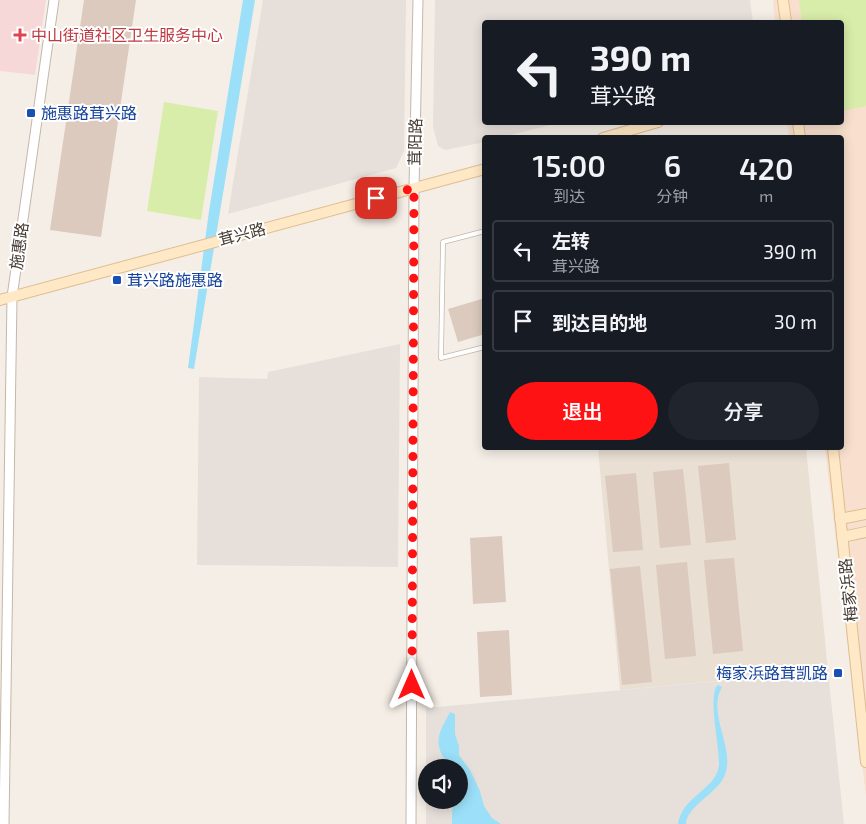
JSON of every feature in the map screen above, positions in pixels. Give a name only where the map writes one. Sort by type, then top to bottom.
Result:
[{"type":"main road","points":[[783,0],[786,20]]},
{"type":"main road","points":[[613,135],[648,125]]},
{"type":"main road","name":"茸兴路","points":[[0,300],[482,170]]},
{"type":"main road","name":"梅家浜路","points":[[833,450],[866,762]]},
{"type":"main road","points":[[840,519],[866,514]]},
{"type":"main road","points":[[842,537],[866,532]]},
{"type":"street","name":"施惠路","points":[[4,824],[12,297],[54,0]]},
{"type":"street","name":"茸阳路","points":[[411,824],[414,188],[418,0]]},
{"type":"lane","points":[[482,232],[442,242],[441,358],[482,348]]},
{"type":"shaded area","name":"中山街道社区卫生服务中心","points":[[0,0],[46,0],[35,75],[0,71]]},
{"type":"shaded area","points":[[263,0],[406,0],[404,151],[396,168],[228,214]]},
{"type":"shaded area","points":[[435,0],[750,0],[753,20],[482,20],[482,125],[551,125],[510,135],[482,135],[482,143],[445,150],[438,146],[433,127]]},
{"type":"shaded area","points":[[773,0],[866,0],[866,797],[825,450],[844,450],[844,135],[789,135],[787,125],[844,125],[844,20],[775,20]]},
{"type":"shaded area","points":[[400,344],[398,567],[197,565],[199,377],[267,379],[268,372]]},
{"type":"shaded area","points":[[598,450],[806,450],[828,671],[620,690]]},
{"type":"shaded area","points":[[828,671],[844,824],[426,824],[426,809],[468,809],[468,759],[426,759],[426,708]]},
{"type":"green space","points":[[799,0],[866,0],[866,106],[844,111],[844,20],[802,20]]},
{"type":"green space","points":[[164,102],[218,111],[201,220],[147,211]]},
{"type":"water","points":[[243,0],[255,0],[194,369],[188,368],[209,211]]},
{"type":"water","points":[[718,685],[722,687],[717,709],[727,755],[724,777],[715,789],[691,812],[686,824],[678,824],[686,806],[706,787],[717,773],[719,757],[714,699],[715,690]]},
{"type":"water","points":[[450,712],[455,714],[455,734],[459,746],[459,755],[462,759],[445,759],[443,757],[439,745],[441,730]]},
{"type":"water","points":[[468,767],[480,791],[484,806],[492,818],[501,824],[452,824],[453,809],[468,809]]},
{"type":"building","points":[[84,0],[136,0],[101,237],[50,230]]},
{"type":"building","points":[[482,299],[482,335],[458,342],[448,309]]},
{"type":"building","points":[[729,463],[736,540],[706,543],[698,466]]},
{"type":"building","points":[[683,469],[691,545],[660,548],[653,472]]},
{"type":"building","points":[[636,473],[643,550],[613,552],[605,476]]},
{"type":"building","points":[[502,536],[506,602],[473,604],[470,538]]},
{"type":"building","points":[[734,558],[743,651],[713,654],[704,560]]},
{"type":"building","points":[[687,562],[696,656],[665,659],[656,565]]},
{"type":"building","points":[[640,566],[652,682],[622,685],[610,569]]},
{"type":"building","points":[[509,630],[512,695],[480,697],[477,632]]},
{"type":"place","name":"中山街道社区卫生服务中心","points":[[20,35]]},
{"type":"place","name":"施惠路茸兴路","points":[[31,113]]},
{"type":"place","name":"茸兴路施惠路","points":[[117,280]]},
{"type":"place","name":"梅家浜路茸凯路","points":[[838,673]]},
{"type":"route","points":[[376,198],[414,188],[412,685]]}]
